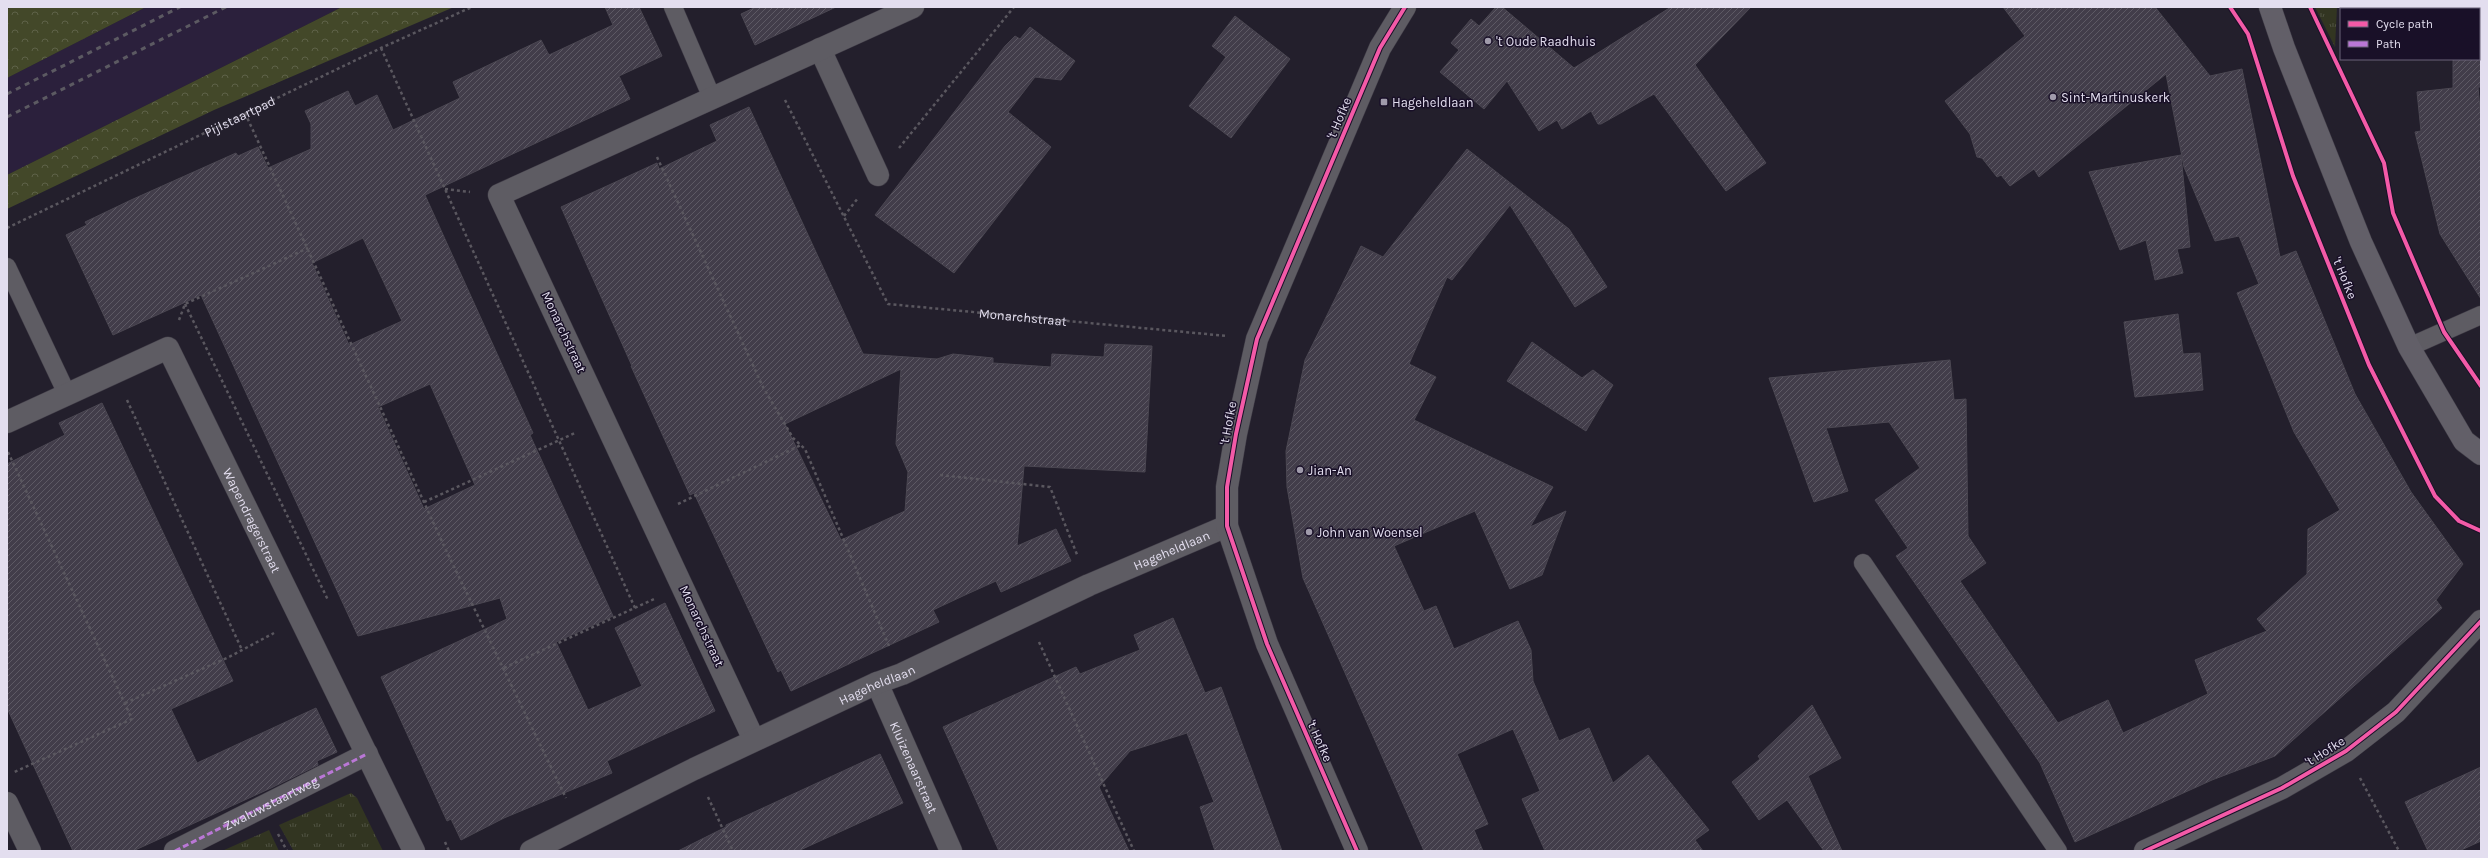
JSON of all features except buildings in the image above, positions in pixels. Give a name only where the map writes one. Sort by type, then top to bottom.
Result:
[{"type":"main road","points":[[2270,7],[2284,48],[2361,242],[2409,347],[2464,441],[2481,454]]},
{"type":"street","name":"Monarchstraat","points":[[754,740],[651,517],[499,195],[913,7]]},
{"type":"street","name":"'t Hofke","points":[[1357,851],[1267,644],[1227,526],[1227,487],[1236,434],[1257,339],[1380,48],[1405,7]]},
{"type":"street","points":[[820,49],[878,174]]},
{"type":"street","points":[[7,422],[168,348]]},
{"type":"street","name":"Wapendragerstraat","points":[[168,348],[414,851]]},
{"type":"street","name":"Hageheldlaan","points":[[531,851],[557,845],[579,826],[754,740],[877,683],[902,674],[1089,585],[1227,526]]},
{"type":"street","name":"'t Hofke","points":[[2145,851],[2282,788],[2346,751],[2396,712],[2481,621]]},
{"type":"street","name":"Kluizenaarstraat","points":[[877,683],[951,851]]},
{"type":"street","name":"Zwaluwstaartweg","points":[[175,851],[367,754]]},
{"type":"street","points":[[7,803],[30,851]]},
{"type":"lane","points":[[674,7],[712,98]]},
{"type":"lane","points":[[7,267],[67,394]]},
{"type":"lane","points":[[2409,347],[2481,315]]},
{"type":"lane","points":[[1863,563],[2058,851]]},
{"type":"path","points":[[844,216],[1014,7]]},
{"type":"path","points":[[381,48],[635,608]]},
{"type":"path","points":[[245,113],[424,502],[579,826]]},
{"type":"path","points":[[645,129],[763,387],[793,438],[805,449],[902,674]]},
{"type":"path","points":[[168,348],[185,304],[308,248]]},
{"type":"path","points":[[185,304],[331,606]]},
{"type":"path","points":[[114,373],[242,650]]},
{"type":"path","points":[[424,502],[605,419]]},
{"type":"path","points":[[651,517],[801,445]]},
{"type":"path","points":[[7,450],[132,718],[7,775]]},
{"type":"path","points":[[940,475],[1050,487],[1089,585]]},
{"type":"path","points":[[504,668],[683,586]]},
{"type":"path","points":[[1026,614],[1134,851]]},
{"type":"path","points":[[124,703],[242,650],[301,619]]},
{"type":"path","points":[[2346,751],[2399,851]]},
{"type":"path","points":[[694,769],[733,851]]},
{"type":"path","points":[[442,837],[450,851]]},
{"type":"shaded area","points":[[146,7],[342,7],[7,175],[7,78]]},
{"type":"green space","points":[[12,7],[146,7],[7,78],[7,9]]},
{"type":"green space","points":[[342,7],[454,7],[214,110],[7,209],[7,175]]},
{"type":"green space","points":[[2315,7],[2337,7],[2335,47]]},
{"type":"green space","points":[[351,793],[357,798],[383,851],[293,850],[279,825]]},
{"type":"green space","points":[[269,830],[279,851],[222,851]]},
{"type":"railway","points":[[7,94],[180,7]]},
{"type":"railway","points":[[7,117],[226,7]]},
{"type":"marked path","points":[[175,851],[367,754]]},
{"type":"cycle path","points":[[1357,851],[1267,644],[1227,526],[1227,487],[1236,434],[1257,339],[1380,48],[1405,7]]},
{"type":"cycle path","points":[[2230,7],[2248,34],[2293,176],[2369,365],[2435,496],[2459,521],[2481,531]]},
{"type":"cycle path","points":[[2310,7],[2384,163],[2393,213],[2444,332],[2481,386]]},
{"type":"cycle path","points":[[2145,851],[2282,788],[2346,751],[2396,712],[2481,621]]},
{"type":"place","name":"'t Oude Raadhuis","points":[[1488,41]]},
{"type":"place","name":"Sint-Martinuskerk","points":[[2053,97]]},
{"type":"place","name":"Hageheldlaan","points":[[1384,102]]},
{"type":"place","name":"Jian-An","points":[[1300,470]]},
{"type":"place","name":"John van Woensel","points":[[1309,532]]}]
